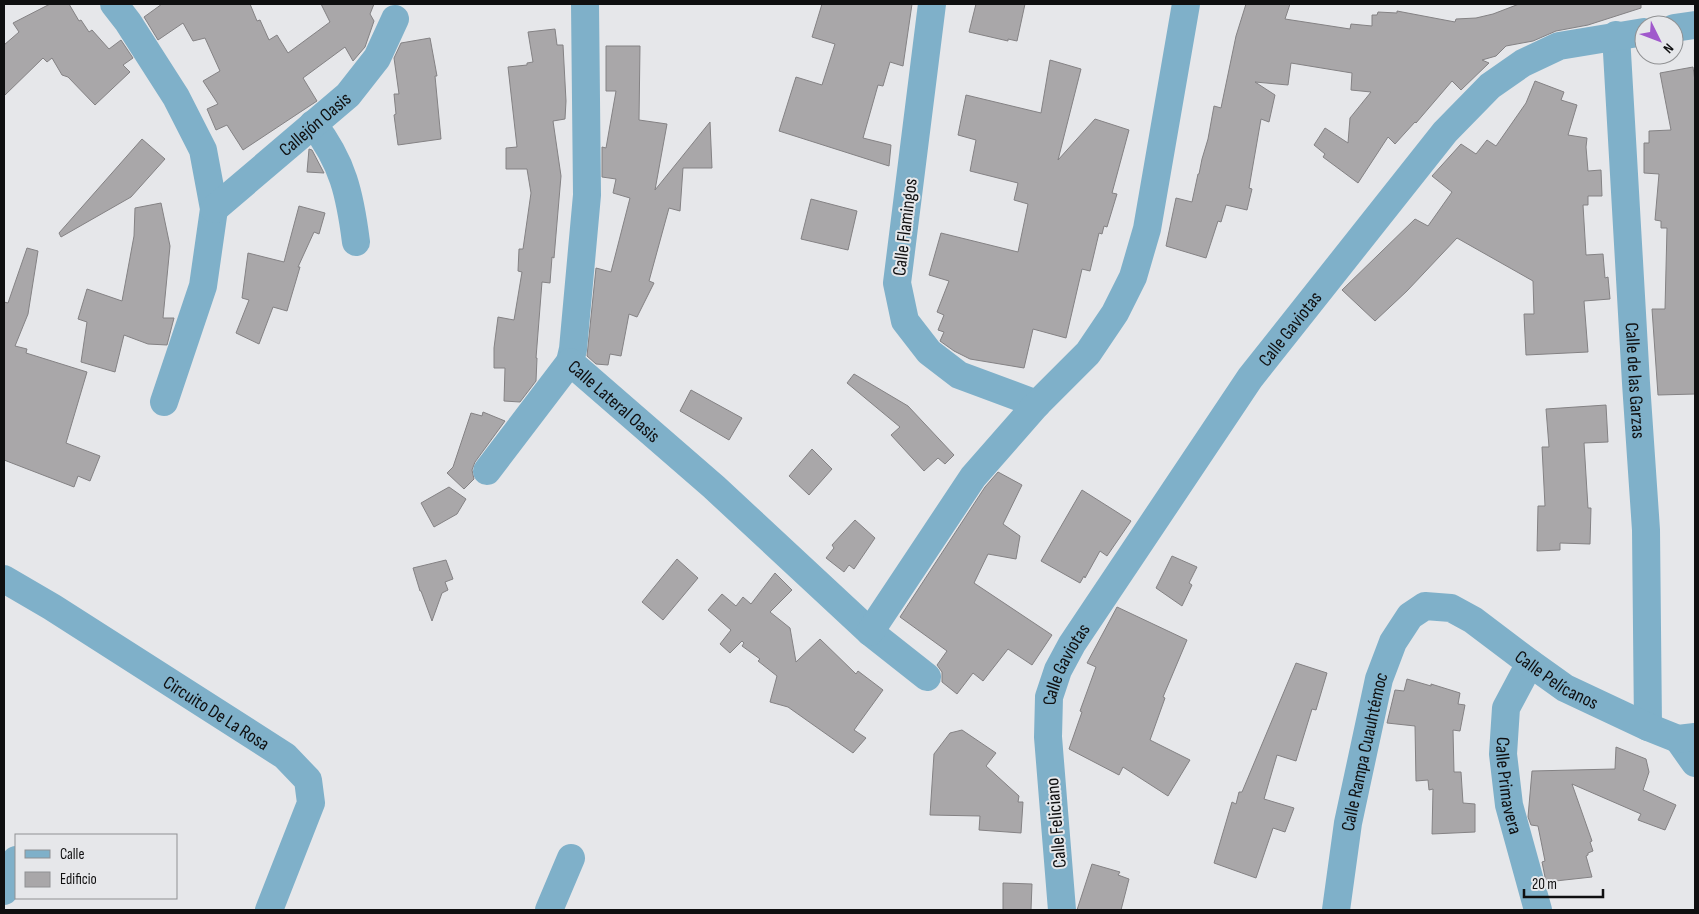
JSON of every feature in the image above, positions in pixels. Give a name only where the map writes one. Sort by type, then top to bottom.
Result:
[{"type":"street","points":[[114,4],[128,22],[176,97],[203,150],[214,209],[203,286],[164,402]]},
{"type":"street","name":"Calle Lateral Oasis","points":[[585,4],[587,195],[574,339],[570,362],[714,488],[870,632],[926,676]]},
{"type":"street","name":"Calle Flamingos","points":[[932,4],[897,283],[905,322],[929,352],[958,375],[1037,404]]},
{"type":"street","points":[[870,632],[973,478],[1037,404],[1088,353],[1114,313],[1133,277],[1147,230],[1186,4]]},
{"type":"street","name":"Callejón Oasis","points":[[214,209],[348,95],[377,58],[395,19]]},
{"type":"street","name":"Calle Gaviotas","points":[[1048,737],[1049,697],[1058,670],[1072,644],[1250,378],[1445,132],[1490,86],[1523,63],[1559,46],[1634,33]]},
{"type":"street","name":"Calle de las Garzas","points":[[1616,36],[1635,374],[1646,530],[1648,727]]},
{"type":"street","points":[[313,124],[327,142],[341,171],[352,209],[356,242]]},
{"type":"street","points":[[487,471],[570,362]]},
{"type":"street","name":"Circuito De La Rosa","points":[[4,579],[285,756],[308,780],[311,803],[269,910]]},
{"type":"street","name":"Calle Pelícanos","points":[[1425,606],[1450,608],[1473,620],[1566,688],[1648,727],[1687,738]]},
{"type":"street","name":"Calle Rampa Cuauhtémoc","points":[[1336,910],[1348,823],[1379,679],[1393,642],[1410,616],[1425,606]]},
{"type":"street","name":"Calle Primavera","points":[[1530,663],[1506,708],[1503,754],[1509,805],[1538,910]]},
{"type":"street","name":"Calle Feliciano","points":[[1048,737],[1062,910]]},
{"type":"street","points":[[1687,738],[1695,763]]},
{"type":"street","points":[[549,910],[570,858]]},
{"type":"street","points":[[4,891],[15,863]]},
{"type":"building","points":[[50,4],[69,4],[79,21],[81,20],[89,32],[92,30],[109,49],[121,40],[133,58],[123,65],[130,72],[95,105],[68,77],[62,75],[52,58],[47,62],[43,58],[4,96],[4,45],[19,32],[13,23]]},
{"type":"building","points":[[162,4],[250,4],[257,21],[260,20],[269,40],[277,35],[288,53],[330,22],[321,4],[374,4],[370,14],[374,21],[365,47],[353,61],[345,47],[303,78],[317,101],[243,150],[227,125],[216,130],[207,109],[218,104],[203,81],[220,71],[205,38],[193,41],[183,23],[158,40],[144,17]]},
{"type":"building","points":[[822,4],[912,4],[903,66],[890,62],[883,86],[878,85],[863,138],[891,145],[889,166],[779,131],[796,77],[822,85],[835,44],[812,37]]},
{"type":"building","points":[[976,4],[1025,4],[1017,41],[1008,39],[1008,41],[969,32]]},
{"type":"building","points":[[1246,4],[1290,4],[1285,19],[1350,29],[1351,24],[1372,26],[1372,15],[1377,15],[1378,12],[1397,13],[1397,11],[1455,22],[1456,19],[1476,18],[1493,14],[1519,4],[1641,4],[1641,8],[1588,25],[1556,31],[1533,41],[1506,46],[1496,56],[1482,60],[1489,63],[1461,90],[1452,81],[1395,144],[1388,137],[1358,183],[1323,157],[1325,154],[1314,145],[1325,128],[1348,143],[1350,118],[1371,92],[1351,90],[1352,73],[1291,63],[1288,85],[1255,82],[1275,95],[1269,122],[1261,119],[1249,188],[1252,189],[1247,210],[1226,205],[1221,222],[1218,221],[1206,258],[1166,246],[1176,198],[1192,202],[1208,139],[1214,106],[1221,108],[1236,36]]},
{"type":"building","points":[[555,29],[557,45],[563,45],[566,101],[565,119],[553,121],[561,176],[554,258],[552,257],[550,283],[542,282],[536,381],[520,402],[504,401],[505,368],[494,368],[494,348],[498,317],[514,320],[522,272],[518,271],[519,249],[523,249],[531,193],[527,169],[506,169],[506,148],[517,147],[508,67],[527,65],[527,63],[533,62],[528,32]]},
{"type":"building","points":[[430,38],[437,76],[435,76],[441,139],[398,145],[394,115],[396,114],[394,94],[399,94],[394,58],[401,43]]},
{"type":"building","points":[[606,46],[640,46],[639,120],[667,124],[655,190],[710,122],[712,168],[683,168],[680,211],[669,208],[649,281],[654,283],[637,317],[629,314],[621,356],[610,354],[608,365],[596,364],[587,356],[596,268],[611,272],[630,198],[613,193],[616,179],[602,177],[602,147],[606,148],[616,91],[606,91]]},
{"type":"building","points":[[1050,60],[1081,69],[1058,160],[1095,119],[1129,130],[1112,193],[1117,194],[1107,227],[1104,226],[1102,234],[1099,233],[1090,271],[1082,269],[1066,338],[1033,329],[1024,368],[970,359],[940,341],[944,332],[938,330],[944,315],[937,312],[949,281],[929,275],[941,233],[1018,252],[1028,204],[1014,200],[1018,183],[970,171],[976,140],[958,135],[966,95],[1041,113]]},
{"type":"building","points":[[1693,67],[1695,81],[1695,394],[1658,395],[1652,309],[1665,309],[1667,228],[1661,228],[1661,221],[1655,220],[1659,174],[1644,173],[1644,143],[1649,143],[1649,131],[1671,130],[1660,73]]},
{"type":"building","points":[[1535,81],[1564,92],[1561,100],[1577,105],[1568,135],[1587,138],[1588,171],[1601,170],[1602,196],[1588,196],[1588,205],[1583,205],[1586,255],[1603,254],[1605,278],[1608,277],[1610,299],[1584,301],[1588,352],[1526,355],[1524,314],[1534,314],[1533,281],[1457,238],[1407,291],[1375,321],[1342,290],[1415,219],[1428,226],[1452,192],[1432,176],[1461,144],[1476,154],[1487,140],[1496,146],[1526,103]]},
{"type":"building","points":[[142,139],[165,159],[131,197],[61,237],[59,233]]},
{"type":"building","points":[[309,149],[312,150],[324,173],[307,172]]},
{"type":"building","points":[[811,199],[857,211],[848,250],[801,239]]},
{"type":"building","points":[[161,203],[170,246],[163,318],[174,318],[167,345],[148,344],[124,335],[115,372],[81,362],[87,322],[78,319],[87,289],[122,301],[134,236],[135,208]]},
{"type":"building","points":[[299,206],[325,213],[319,234],[314,232],[298,267],[300,267],[287,311],[273,307],[259,344],[236,333],[249,300],[242,298],[248,253],[284,262]]},
{"type":"building","points":[[27,248],[38,251],[28,314],[15,346],[27,349],[26,353],[87,372],[66,443],[100,456],[90,481],[78,476],[74,487],[4,460],[4,302],[8,303]]},
{"type":"building","points":[[854,374],[908,406],[954,455],[945,464],[938,458],[924,471],[891,435],[900,427],[847,383]]},
{"type":"building","points":[[691,390],[742,418],[729,440],[680,411]]},
{"type":"building","points":[[1606,405],[1608,442],[1584,443],[1588,508],[1591,508],[1590,544],[1560,543],[1560,550],[1537,551],[1538,506],[1545,506],[1542,447],[1549,447],[1546,409]]},
{"type":"building","points":[[483,412],[505,421],[475,462],[472,470],[474,479],[464,489],[447,473],[453,467],[471,413],[482,416]]},
{"type":"building","points":[[812,449],[832,469],[809,495],[789,476]]},
{"type":"building","points":[[998,472],[1022,485],[1003,524],[1020,536],[1016,559],[988,554],[974,583],[1052,635],[1032,665],[1008,649],[983,681],[973,673],[957,694],[942,682],[942,672],[937,665],[947,651],[900,617],[985,487]]},
{"type":"building","points":[[449,487],[466,499],[457,514],[434,527],[421,503]]},
{"type":"building","points":[[1082,490],[1131,521],[1107,556],[1100,551],[1085,578],[1084,576],[1080,583],[1041,561]]},
{"type":"building","points":[[855,520],[875,538],[854,569],[849,565],[844,572],[826,558],[834,548],[832,545]]},
{"type":"building","points":[[1172,556],[1197,567],[1189,583],[1192,585],[1182,606],[1156,588]]},
{"type":"building","points":[[677,559],[698,578],[663,620],[642,602]]},
{"type":"building","points":[[446,560],[453,579],[445,582],[448,590],[442,593],[432,621],[413,568]]},
{"type":"building","points":[[775,573],[792,590],[770,612],[790,628],[796,662],[820,639],[856,674],[858,671],[883,690],[854,730],[866,738],[853,753],[788,707],[770,702],[777,676],[758,661],[760,659],[742,646],[744,643],[742,641],[730,653],[720,644],[731,630],[708,610],[722,594],[736,606],[743,597],[751,604]]},
{"type":"building","points":[[1117,607],[1187,640],[1163,697],[1165,698],[1150,740],[1190,760],[1168,796],[1123,767],[1119,775],[1069,749],[1096,667],[1087,663]]},
{"type":"building","points":[[1296,663],[1327,673],[1316,710],[1312,709],[1296,761],[1277,755],[1264,799],[1294,808],[1285,832],[1273,828],[1256,878],[1214,863],[1232,802],[1236,804],[1239,792],[1242,792]]},
{"type":"building","points":[[1407,679],[1460,693],[1458,704],[1465,705],[1460,731],[1453,730],[1454,772],[1461,772],[1463,803],[1475,804],[1475,832],[1432,834],[1433,789],[1429,790],[1428,780],[1416,781],[1415,726],[1387,723],[1395,690],[1404,691]]},
{"type":"building","points":[[962,730],[996,753],[986,766],[1019,796],[1018,802],[1023,802],[1021,833],[979,830],[980,816],[930,815],[934,754],[950,733]]},
{"type":"building","points":[[1616,747],[1646,759],[1649,772],[1643,790],[1676,805],[1665,830],[1638,820],[1641,814],[1572,784],[1592,841],[1590,842],[1593,851],[1586,856],[1592,877],[1546,882],[1542,862],[1545,861],[1538,826],[1531,825],[1528,817],[1532,771],[1615,769]]},
{"type":"building","points":[[1092,864],[1120,872],[1118,875],[1129,879],[1121,910],[1077,910]]},
{"type":"building","points":[[1003,883],[1032,884],[1031,910],[1003,910]]}]
